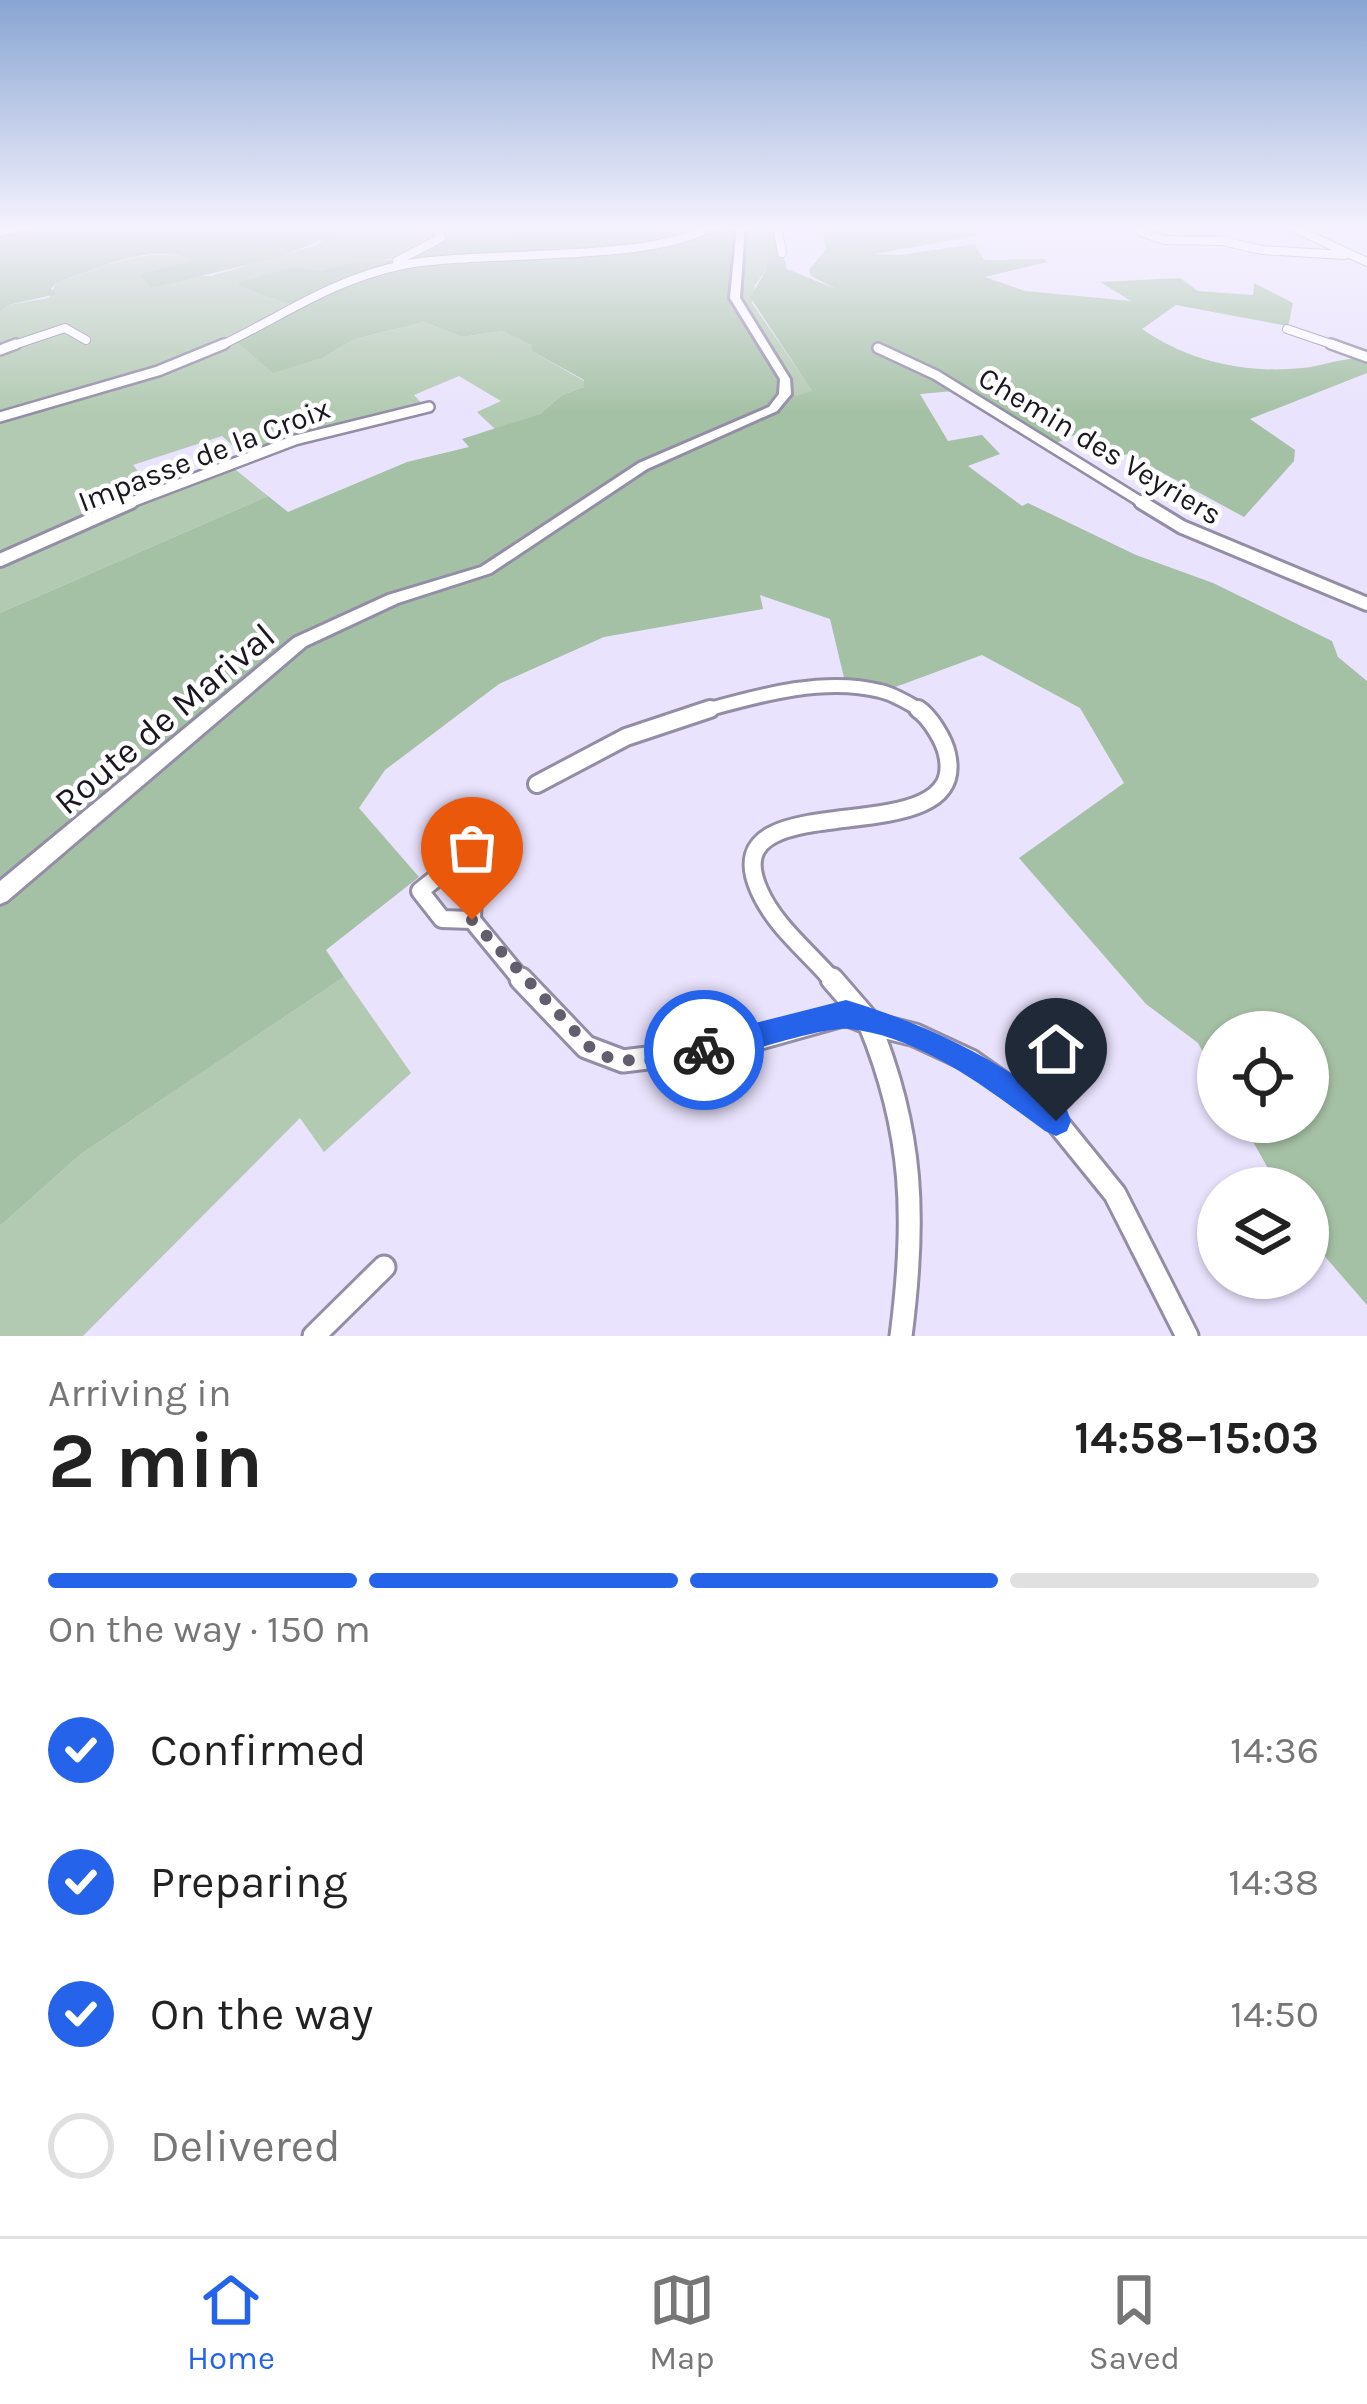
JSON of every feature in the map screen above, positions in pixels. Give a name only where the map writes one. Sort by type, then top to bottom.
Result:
[{"type":"main road","name":"Route de Marival","points":[[0,894],[300,642],[394,599],[486,570],[643,466],[773,410],[785,394],[785,380],[735,298],[736,288]]},
{"type":"street","points":[[0,417],[181,364],[225,344],[299,299],[330,288]]},
{"type":"street","points":[[0,350],[65,328],[86,340]]},
{"type":"street","points":[[1287,329],[1367,357]]},
{"type":"street","name":"Chemin des Veyriers","points":[[878,348],[935,375],[1181,527],[1367,604]]},
{"type":"street","name":"Impasse de la Croix","points":[[0,560],[140,498],[295,440],[429,407]]},
{"type":"street","points":[[537,784],[567,761],[714,707],[840,686],[886,692],[907,701],[924,714],[946,747],[949,767],[938,792],[914,807],[776,831],[762,839],[752,863],[753,878],[770,910],[869,1024],[889,1067],[904,1118],[914,1184],[914,1249],[901,1336]]},
{"type":"street","points":[[472,920],[575,1036],[596,1054],[623,1062],[659,1062],[846,1014],[913,1034],[985,1070],[1056,1121],[1093,1160],[1130,1216],[1187,1336]]},
{"type":"street","points":[[314,1336],[384,1268]]},
{"type":"green space","points":[[0,288],[52,288],[57,294],[8,305],[0,312]]},
{"type":"green space","points":[[54,288],[247,288],[293,305],[324,357],[355,339],[424,322],[462,337],[503,331],[533,345],[532,351],[584,381],[584,387],[562,395],[540,414],[495,429],[477,412],[501,401],[459,376],[414,395],[424,406],[325,428],[244,456],[222,436],[133,465],[156,494],[231,466],[268,496],[0,613],[0,312],[8,305],[49,298]]},
{"type":"green space","points":[[246,288],[737,288],[736,307],[796,396],[812,391],[750,297],[755,288],[1017,288],[1131,301],[1110,288],[1194,288],[1253,295],[1254,288],[1264,288],[1293,303],[1288,326],[1176,305],[1142,329],[1198,357],[1238,367],[1281,369],[1367,359],[1367,373],[1250,419],[1295,450],[1294,461],[1244,517],[1128,454],[1117,457],[1077,434],[1056,443],[965,390],[920,394],[948,441],[982,435],[1000,454],[968,466],[1022,506],[1028,503],[1136,555],[1213,583],[1332,641],[1338,657],[1367,681],[1367,1305],[1329,1261],[1329,1167],[1267,1167],[1254,1143],[1329,1143],[1329,1011],[1197,1011],[1197,1042],[1146,1004],[1019,858],[1124,783],[1080,708],[982,655],[890,689],[845,682],[830,619],[760,595],[763,609],[604,637],[499,684],[385,770],[359,808],[419,877],[326,950],[344,977],[81,1154],[0,1226],[0,613],[268,496],[288,512],[407,462],[469,447],[462,439],[540,414],[562,395],[584,387],[584,380],[503,331],[462,337],[424,322],[355,339],[324,357],[273,373],[236,341],[292,305]]},
{"type":"green space","points":[[737,288],[754,288],[752,303],[813,392],[796,396],[736,307]]},
{"type":"green space","points":[[344,977],[411,1073],[324,1152],[300,1118],[83,1336],[0,1336],[0,1226],[81,1154]]},
{"type":"way so far","points":[[472,920],[596,1054],[623,1062],[659,1062],[704,1050]]},
{"type":"route","points":[[704,1050],[846,1014],[913,1034],[985,1070],[1056,1121]]}]
